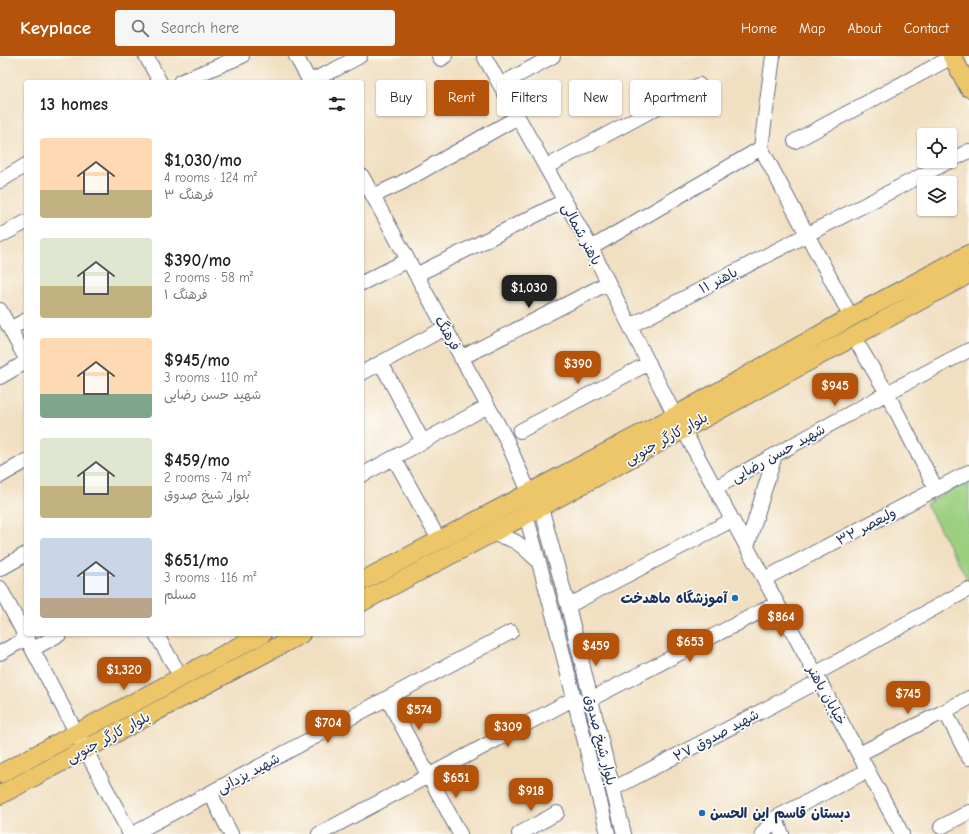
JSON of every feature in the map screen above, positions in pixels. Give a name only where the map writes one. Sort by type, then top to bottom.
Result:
[{"type":"main road","points":[[952,56],[969,88]]},
{"type":"main road","name":"بلوار کارگر جنوبی","points":[[701,410],[852,317],[969,254]]},
{"type":"main road","name":"بلوار کارگر جنوبی","points":[[364,601],[533,511],[701,410],[853,336],[969,274]]},
{"type":"main road","name":"بلوار کارگر جنوبی","points":[[364,579],[528,492],[679,422]]},
{"type":"main road","points":[[528,492],[533,511]]},
{"type":"main road","name":"بلوار کارگر جنوبی","points":[[0,774],[258,636]]},
{"type":"main road","name":"بلوار کارگر جنوبی","points":[[0,795],[298,636]]},
{"type":"street","points":[[146,56],[159,80]]},
{"type":"street","points":[[185,80],[242,56]]},
{"type":"street","points":[[296,56],[309,80]]},
{"type":"street","points":[[312,80],[360,56]]},
{"type":"street","points":[[439,56],[441,59],[445,56]]},
{"type":"street","name":"باهنر شمالی","points":[[484,56],[497,80]]},
{"type":"street","points":[[509,80],[554,56]]},
{"type":"street","points":[[773,56],[761,148],[852,317]]},
{"type":"street","points":[[795,141],[952,56]]},
{"type":"street","points":[[546,168],[642,116]]},
{"type":"street","points":[[366,186],[400,183],[518,117]]},
{"type":"street","name":"باهنر شمالی","points":[[518,117],[591,248],[679,422]]},
{"type":"street","points":[[591,248],[761,148]]},
{"type":"street","name":"باهنر ۱۱","points":[[630,326],[969,151]]},
{"type":"street","points":[[0,181],[24,167]]},
{"type":"street","name":"فرهنگ","points":[[366,186],[506,439],[528,492]]},
{"type":"street","points":[[416,275],[564,201]]},
{"type":"street","points":[[0,236],[24,223]]},
{"type":"street","points":[[364,282],[408,260]]},
{"type":"street","points":[[461,358],[608,282]]},
{"type":"street","points":[[0,310],[24,355]]},
{"type":"street","points":[[10,329],[24,321]]},
{"type":"street","points":[[364,372],[445,328]]},
{"type":"street","points":[[853,336],[887,393],[936,489]]},
{"type":"street","name":"شهید حسن رضایی","points":[[715,488],[887,393],[969,350]]},
{"type":"street","points":[[0,377],[24,363]]},
{"type":"street","points":[[381,363],[422,442]]},
{"type":"street","points":[[520,430],[649,363]]},
{"type":"street","points":[[364,474],[488,406]]},
{"type":"street","name":"خیابان باهنر","points":[[679,422],[902,834]]},
{"type":"street","points":[[746,546],[775,455]]},
{"type":"street","points":[[394,458],[439,540]]},
{"type":"street","points":[[0,476],[24,462]]},
{"type":"street","name":"ولیعصر ۳۲","points":[[764,579],[969,472]]},
{"type":"street","name":"بلوار شیخ صدوق","points":[[533,511],[538,561],[608,834]]},
{"type":"street","name":"بلوار شیخ صدوق","points":[[533,511],[568,606],[624,834]]},
{"type":"street","points":[[568,606],[732,520]]},
{"type":"street","points":[[490,534],[515,540],[538,561]]},
{"type":"street","points":[[0,569],[24,555]]},
{"type":"street","points":[[0,588],[24,633]]},
{"type":"street","name":"شهید صدوق ۲۷","points":[[613,789],[817,677],[967,590]]},
{"type":"street","points":[[591,699],[777,604]]},
{"type":"street","name":"شهید یزدانی","points":[[133,834],[511,632]]},
{"type":"street","points":[[26,636],[75,733],[130,834]]},
{"type":"street","points":[[0,653],[54,636]]},
{"type":"street","points":[[157,636],[181,677]]},
{"type":"street","points":[[387,698],[460,834]]},
{"type":"street","points":[[319,834],[574,698]]},
{"type":"street","points":[[859,754],[969,698]]},
{"type":"street","points":[[945,711],[968,753]]},
{"type":"street","points":[[762,834],[775,818],[867,771]]},
{"type":"street","points":[[210,793],[231,834]]},
{"type":"street","points":[[941,827],[969,812]]},
{"type":"street","points":[[519,834],[557,813]]},
{"type":"street","points":[[775,818],[782,834]]},
{"type":"green space","points":[[969,480],[969,582],[926,504]]},
{"type":"place","name":"آموزشگاه ماهدخت","points":[[735,598]]},
{"type":"place","name":"دبستان قاسم این الحسن","points":[[702,813]]}]
